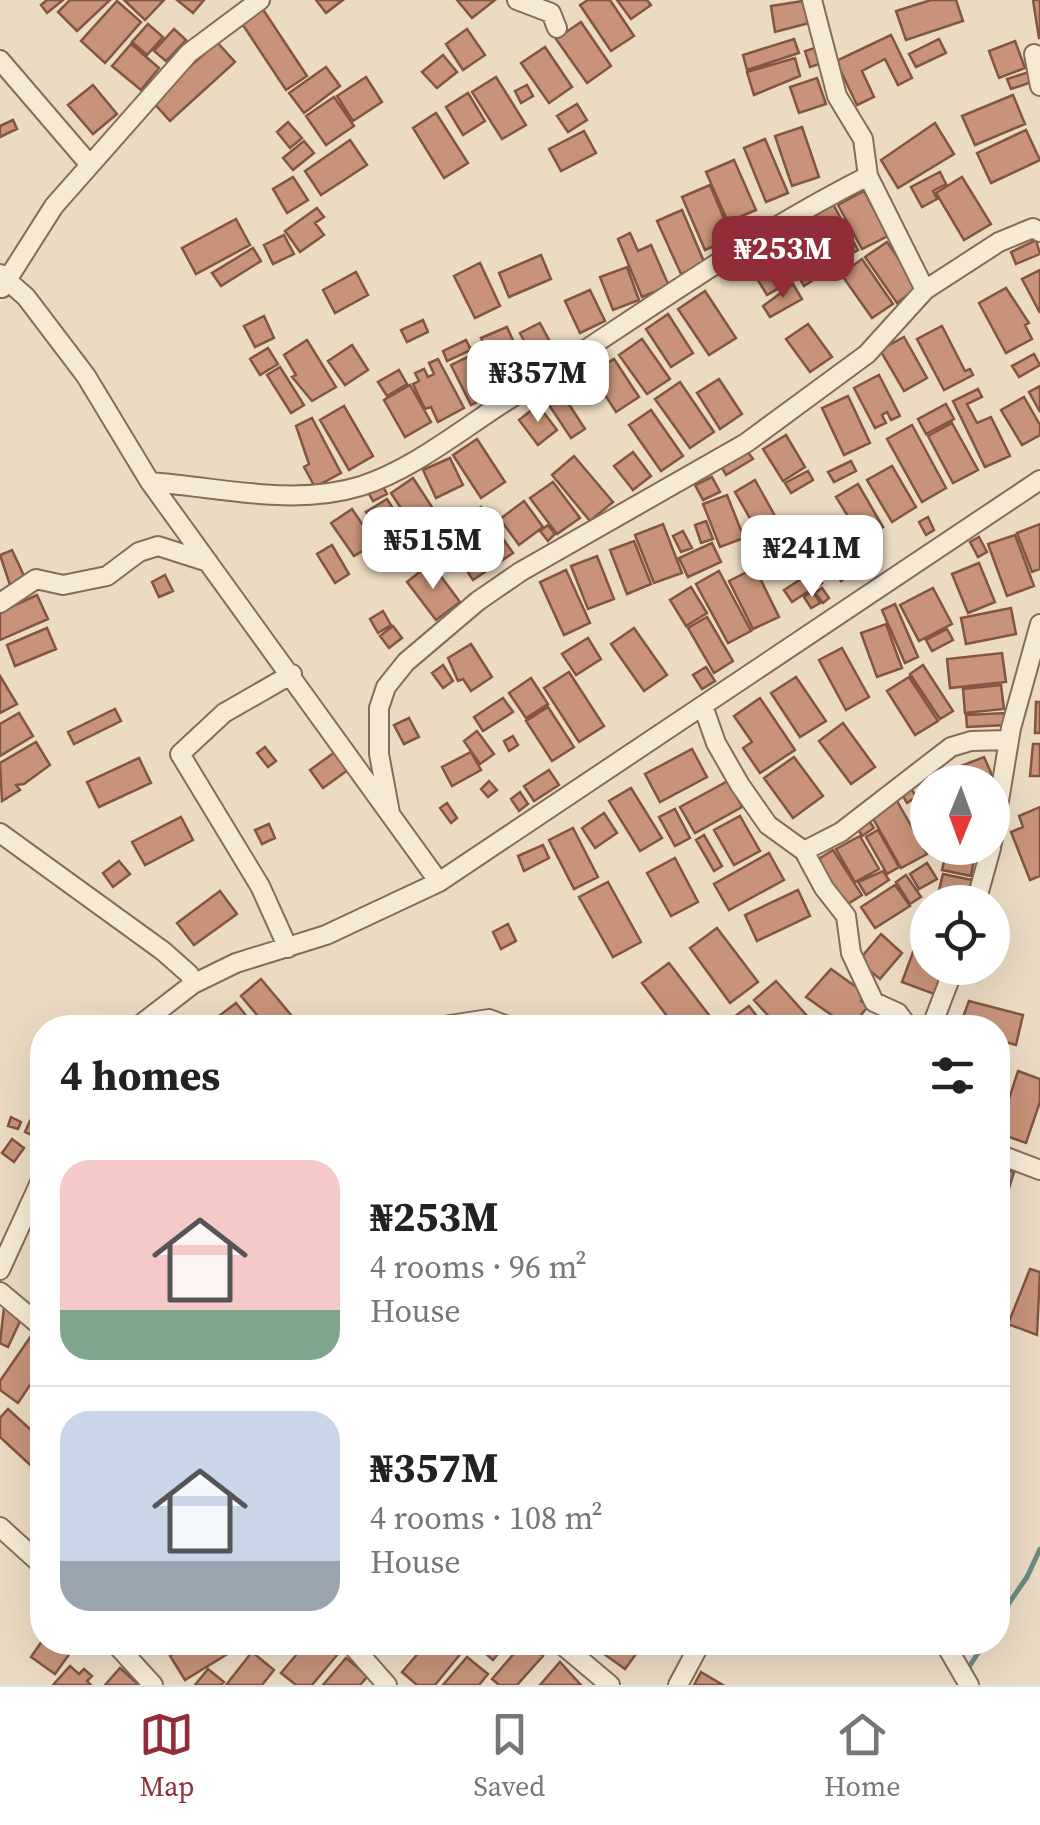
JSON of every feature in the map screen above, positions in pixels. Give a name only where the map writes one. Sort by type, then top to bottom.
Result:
[{"type":"street","points":[[517,0],[552,14],[557,28]]},
{"type":"street","points":[[812,0],[828,72],[863,139],[868,176],[925,290]]},
{"type":"street","points":[[256,2],[189,54],[38,228],[3,282],[26,296],[86,376],[150,482],[439,882]]},
{"type":"street","points":[[1034,54],[1040,86]]},
{"type":"street","points":[[0,60],[90,165]]},
{"type":"street","points":[[150,482],[265,496],[360,486],[528,388],[794,214],[868,176]]},
{"type":"street","points":[[390,814],[378,754],[379,708],[386,687],[406,662],[478,601],[520,572],[746,443],[867,354],[925,290],[999,242],[1032,228],[1040,232]]},
{"type":"street","points":[[153,1015],[192,984],[236,963],[288,948],[384,911],[439,882],[1040,480]]},
{"type":"street","points":[[0,604],[36,579],[63,585],[107,576],[139,552],[158,546],[209,562]]},
{"type":"street","points":[[1005,765],[1040,624]]},
{"type":"street","points":[[288,948],[260,886],[180,754],[224,713],[292,674]]},
{"type":"street","points":[[703,706],[716,743],[768,825],[804,851],[824,888],[846,916],[851,953],[874,1002],[899,1015]]},
{"type":"street","points":[[686,718],[716,743]]},
{"type":"street","points":[[804,851],[840,832],[950,747],[971,741],[1009,740]]},
{"type":"street","points":[[0,833],[163,951],[188,974],[192,984]]},
{"type":"street","points":[[936,1015],[947,985]]},
{"type":"street","points":[[1010,1159],[1040,1170]]},
{"type":"street","points":[[0,1270],[30,1204]]},
{"type":"street","points":[[0,1292],[30,1317]]},
{"type":"street","points":[[0,1527],[30,1554]]},
{"type":"street","points":[[126,1655],[153,1685]]},
{"type":"street","points":[[360,1655],[387,1685]]},
{"type":"street","points":[[574,1655],[610,1685]]},
{"type":"street","points":[[678,1685],[694,1655]]},
{"type":"street","points":[[952,1655],[969,1685]]},
{"type":"building","points":[[47,0],[63,0],[47,13],[41,5]]},
{"type":"building","points":[[70,0],[110,0],[77,31],[58,12]]},
{"type":"building","points":[[124,0],[164,0],[145,20]]},
{"type":"building","points":[[177,0],[204,0],[193,13]]},
{"type":"building","points":[[316,0],[343,0],[326,13]]},
{"type":"building","points":[[457,0],[495,0],[472,18]]},
{"type":"building","points":[[588,0],[610,0],[634,36],[611,51],[580,5]]},
{"type":"building","points":[[617,0],[647,0],[651,5],[631,19]]},
{"type":"building","points":[[809,0],[813,22],[775,32],[771,6]]},
{"type":"building","points":[[931,0],[956,0],[963,21],[906,40],[896,11]]},
{"type":"building","points":[[1033,0],[1040,0],[1040,38],[1039,38]]},
{"type":"building","points":[[117,1],[141,22],[105,63],[81,41]]},
{"type":"building","points":[[262,8],[307,76],[286,90],[241,22]]},
{"type":"building","points":[[581,22],[611,66],[587,83],[556,39]]},
{"type":"building","points":[[148,24],[163,37],[147,55],[132,42]]},
{"type":"building","points":[[174,29],[186,40],[166,61],[154,51]]},
{"type":"building","points":[[467,29],[485,55],[463,70],[446,44]]},
{"type":"building","points":[[891,35],[912,78],[898,85],[885,59],[862,71],[874,97],[857,105],[836,61]]},
{"type":"building","points":[[794,39],[799,53],[747,70],[743,55]]},
{"type":"building","points":[[939,39],[946,53],[916,67],[909,54]]},
{"type":"building","points":[[1015,41],[1025,68],[999,78],[989,51]]},
{"type":"building","points":[[217,42],[235,62],[170,121],[152,101]]},
{"type":"building","points":[[131,44],[159,68],[141,90],[112,66]]},
{"type":"building","points":[[545,47],[572,87],[549,103],[521,63]]},
{"type":"building","points":[[818,47],[823,63],[810,67],[805,51]]},
{"type":"building","points":[[443,55],[457,72],[437,88],[422,72]]},
{"type":"building","points":[[795,58],[800,76],[754,95],[747,72]]},
{"type":"building","points":[[326,67],[340,86],[304,113],[289,93]]},
{"type":"building","points":[[1029,72],[1032,82],[1011,89],[1007,79]]},
{"type":"building","points":[[366,77],[382,102],[353,121],[337,96]]},
{"type":"building","points":[[496,77],[526,125],[502,139],[472,92]]},
{"type":"building","points":[[817,78],[826,104],[799,113],[790,87]]},
{"type":"building","points":[[93,85],[117,114],[93,134],[68,105]]},
{"type":"building","points":[[527,85],[533,96],[521,103],[515,91]]},
{"type":"building","points":[[468,93],[485,121],[463,135],[446,107]]},
{"type":"building","points":[[1013,95],[1025,124],[975,145],[962,116]]},
{"type":"building","points":[[334,97],[354,126],[326,145],[306,116]]},
{"type":"building","points":[[577,104],[587,120],[568,132],[557,116]]},
{"type":"building","points":[[436,113],[468,163],[444,178],[413,128]]},
{"type":"building","points":[[13,120],[17,129],[0,137],[0,126]]},
{"type":"building","points":[[288,122],[302,138],[290,148],[277,132]]},
{"type":"building","points":[[935,123],[954,154],[898,188],[881,160]]},
{"type":"building","points":[[802,127],[819,177],[792,186],[775,136]]},
{"type":"building","points":[[1026,130],[1040,160],[991,183],[977,153]]},
{"type":"building","points":[[584,131],[596,153],[561,171],[549,149]]},
{"type":"building","points":[[765,139],[788,193],[766,202],[744,148]]},
{"type":"building","points":[[350,140],[367,165],[321,195],[305,171]]},
{"type":"building","points":[[304,141],[314,153],[293,170],[283,158]]},
{"type":"building","points":[[734,160],[756,210],[728,222],[706,172]]},
{"type":"building","points":[[940,172],[946,184],[933,191],[937,199],[922,207],[911,187]]},
{"type":"building","points":[[293,177],[308,200],[287,213],[273,189]]},
{"type":"building","points":[[962,177],[991,224],[964,240],[936,193]]},
{"type":"building","points":[[710,185],[732,238],[705,250],[682,197]]},
{"type":"building","points":[[864,191],[888,236],[862,249],[838,205]]},
{"type":"building","points":[[833,204],[858,250],[835,263],[809,217]]},
{"type":"building","points":[[317,208],[324,217],[315,223],[324,235],[300,252],[285,231]]},
{"type":"building","points":[[682,210],[705,264],[681,274],[657,221]]},
{"type":"building","points":[[236,219],[250,245],[196,274],[182,248]]},
{"type":"building","points":[[801,225],[821,261],[798,273],[778,238]]},
{"type":"building","points":[[630,233],[638,251],[651,245],[669,286],[642,297],[618,239]]},
{"type":"building","points":[[284,235],[294,254],[273,264],[264,245]]},
{"type":"building","points":[[1036,240],[1040,254],[1016,264],[1011,252]]},
{"type":"building","points":[[887,242],[918,287],[897,303],[865,257]]},
{"type":"building","points":[[768,243],[791,281],[767,295],[744,257]]},
{"type":"building","points":[[253,248],[261,261],[221,286],[212,273]]},
{"type":"building","points":[[541,255],[551,279],[509,297],[499,273]]},
{"type":"building","points":[[862,259],[893,304],[872,318],[841,274]]},
{"type":"building","points":[[480,263],[500,306],[475,318],[454,276]]},
{"type":"building","points":[[822,264],[827,271],[804,286],[800,279]]},
{"type":"building","points":[[627,267],[639,300],[613,310],[600,277]]},
{"type":"building","points":[[1040,270],[1040,313],[1022,279]]},
{"type":"building","points":[[356,272],[368,295],[335,313],[323,290]]},
{"type":"building","points":[[793,284],[802,299],[770,317],[763,306]]},
{"type":"building","points":[[1006,288],[1029,323],[1025,325],[1032,339],[1006,353],[979,303]]},
{"type":"building","points":[[590,290],[605,321],[580,333],[565,301]]},
{"type":"building","points":[[705,291],[736,338],[709,355],[678,309]]},
{"type":"building","points":[[668,314],[693,353],[671,367],[646,329]]},
{"type":"building","points":[[264,316],[274,338],[255,347],[244,326]]},
{"type":"building","points":[[423,320],[428,332],[407,342],[401,330]]},
{"type":"building","points":[[540,323],[559,359],[539,370],[520,333]]},
{"type":"building","points":[[808,324],[832,357],[810,372],[786,339]]},
{"type":"building","points":[[942,326],[965,371],[970,369],[973,375],[944,390],[917,339]]},
{"type":"building","points":[[507,327],[529,376],[503,387],[481,338]]},
{"type":"building","points":[[904,337],[927,378],[904,391],[880,350]]},
{"type":"building","points":[[642,339],[670,379],[647,394],[619,355]]},
{"type":"building","points":[[307,340],[336,387],[312,401],[292,377],[296,375],[284,355]]},
{"type":"building","points":[[466,340],[471,350],[447,361],[443,351]]},
{"type":"building","points":[[352,345],[368,370],[345,385],[328,361]]},
{"type":"building","points":[[268,348],[278,364],[260,375],[250,359]]},
{"type":"building","points":[[476,353],[495,393],[471,405],[451,365]]},
{"type":"building","points":[[1034,354],[1040,365],[1019,377],[1012,366]]},
{"type":"building","points":[[438,359],[464,408],[438,422],[431,407],[425,409],[413,384],[419,381],[415,373],[424,369],[428,377],[434,374],[429,363]]},
{"type":"building","points":[[614,359],[639,397],[616,412],[591,373]]},
{"type":"building","points":[[280,367],[304,405],[291,413],[267,375]]},
{"type":"building","points":[[399,370],[407,384],[387,396],[378,382]]},
{"type":"building","points":[[879,375],[900,416],[891,420],[887,412],[882,415],[886,423],[875,428],[854,388]]},
{"type":"building","points":[[719,379],[742,414],[720,429],[697,393]]},
{"type":"building","points":[[680,382],[714,432],[690,448],[655,399]]},
{"type":"building","points":[[410,385],[431,422],[405,437],[384,400]]},
{"type":"building","points":[[1040,386],[1040,412],[1029,392]]},
{"type":"building","points":[[559,389],[585,429],[571,438],[545,399]]},
{"type":"building","points":[[978,389],[982,397],[967,404],[977,423],[991,417],[1010,456],[985,467],[953,401]]},
{"type":"building","points":[[848,396],[870,443],[844,455],[822,408]]},
{"type":"building","points":[[1024,397],[1040,425],[1040,435],[1022,445],[1001,410]]},
{"type":"building","points":[[946,404],[954,419],[926,434],[918,419]]},
{"type":"building","points":[[538,405],[557,430],[538,445],[519,420]]},
{"type":"building","points":[[344,406],[373,456],[349,470],[320,420]]},
{"type":"building","points":[[651,410],[683,456],[661,471],[629,425]]},
{"type":"building","points":[[312,418],[341,473],[315,487],[304,467],[309,464],[296,426]]},
{"type":"building","points":[[952,423],[978,470],[953,483],[928,436]]},
{"type":"building","points":[[912,425],[946,488],[922,502],[887,439]]},
{"type":"building","points":[[786,435],[805,467],[783,481],[763,449]]},
{"type":"building","points":[[477,439],[505,482],[481,498],[453,455]]},
{"type":"building","points":[[747,451],[753,459],[726,475],[721,466]]},
{"type":"building","points":[[633,452],[651,476],[633,490],[614,466]]},
{"type":"building","points":[[574,456],[613,502],[590,521],[552,475]]},
{"type":"building","points":[[450,458],[463,485],[436,498],[423,470]]},
{"type":"building","points":[[851,461],[856,471],[834,482],[828,472]]},
{"type":"building","points":[[892,466],[916,507],[892,522],[867,480]]},
{"type":"building","points":[[808,471],[813,480],[791,493],[785,483]]},
{"type":"building","points":[[712,477],[720,492],[703,500],[695,485]]},
{"type":"building","points":[[413,478],[445,527],[423,542],[391,493]]},
{"type":"building","points":[[755,480],[780,525],[760,536],[735,492]]},
{"type":"building","points":[[553,482],[580,518],[557,534],[530,498]]},
{"type":"building","points":[[382,484],[387,494],[373,501],[368,492]]},
{"type":"building","points":[[858,484],[883,527],[862,539],[836,497]]},
{"type":"building","points":[[727,495],[744,538],[720,547],[703,504]]},
{"type":"building","points":[[387,499],[416,545],[395,559],[366,512]]},
{"type":"building","points":[[524,501],[543,527],[519,545],[500,519]]},
{"type":"building","points":[[481,507],[489,519],[455,544],[446,532]]},
{"type":"building","points":[[352,509],[375,543],[354,556],[331,523]]},
{"type":"building","points":[[928,517],[934,530],[926,535],[919,522]]},
{"type":"building","points":[[706,521],[713,539],[701,543],[695,525]]},
{"type":"building","points":[[491,522],[513,553],[473,580],[452,548]]},
{"type":"building","points":[[663,524],[682,573],[654,583],[635,535]]},
{"type":"building","points":[[1040,524],[1040,569],[1032,572],[1017,533]]},
{"type":"building","points":[[548,525],[555,534],[548,541],[540,531]]},
{"type":"building","points":[[683,531],[692,548],[681,552],[673,536]]},
{"type":"building","points":[[1015,535],[1034,586],[1007,596],[988,544]]},
{"type":"building","points":[[979,537],[987,552],[978,557],[970,542]]},
{"type":"building","points":[[634,541],[651,584],[627,594],[610,550]]},
{"type":"building","points":[[861,541],[874,558],[857,571],[844,554]]},
{"type":"building","points":[[712,543],[721,562],[688,577],[679,558]]},
{"type":"building","points":[[332,545],[349,574],[335,583],[317,554]]},
{"type":"building","points":[[12,550],[25,578],[10,585],[0,555]]},
{"type":"building","points":[[842,551],[856,570],[841,581],[827,562]]},
{"type":"building","points":[[597,556],[614,599],[588,609],[571,566]]},
{"type":"building","points":[[431,563],[460,602],[436,620],[407,582]]},
{"type":"building","points":[[979,563],[995,602],[968,613],[952,574]]},
{"type":"building","points":[[755,568],[779,617],[753,629],[729,581]]},
{"type":"building","points":[[810,568],[822,583],[814,589],[803,574]]},
{"type":"building","points":[[566,570],[590,623],[564,635],[540,582]]},
{"type":"building","points":[[719,571],[751,631],[728,643],[696,584]]},
{"type":"building","points":[[165,575],[173,591],[159,597],[152,582]]},
{"type":"building","points":[[804,577],[812,589],[792,602],[784,590]]},
{"type":"building","points":[[691,587],[707,613],[686,626],[670,600]]},
{"type":"building","points":[[822,588],[829,598],[823,603],[815,593]]},
{"type":"building","points":[[933,588],[952,624],[919,641],[900,605]]},
{"type":"building","points":[[813,591],[820,603],[811,608],[804,597]]},
{"type":"building","points":[[37,595],[48,619],[0,640],[0,612]]},
{"type":"building","points":[[895,604],[918,657],[905,663],[882,610]]},
{"type":"building","points":[[1011,608],[1016,634],[966,644],[961,618]]},
{"type":"building","points":[[383,611],[391,625],[378,633],[370,619]]},
{"type":"building","points":[[707,617],[733,661],[714,673],[688,628]]},
{"type":"building","points":[[886,624],[902,668],[877,677],[861,633]]},
{"type":"building","points":[[393,626],[402,638],[389,648],[380,636]]},
{"type":"building","points":[[47,628],[56,649],[15,666],[7,645]]},
{"type":"building","points":[[634,628],[667,675],[644,691],[611,644]]},
{"type":"building","points":[[947,629],[953,640],[932,651],[926,640]]},
{"type":"building","points":[[588,638],[601,659],[576,675],[562,654]]},
{"type":"building","points":[[471,644],[492,677],[471,691],[463,679],[458,681],[448,658]]},
{"type":"building","points":[[842,648],[869,697],[846,710],[819,660]]},
{"type":"building","points":[[1002,653],[1006,682],[950,688],[947,659]]},
{"type":"building","points":[[443,665],[453,681],[443,688],[432,673]]},
{"type":"building","points":[[923,665],[953,711],[940,719],[910,674]]},
{"type":"building","points":[[706,667],[715,681],[702,689],[693,675]]},
{"type":"building","points":[[569,672],[604,726],[579,742],[544,688]]},
{"type":"building","points":[[0,676],[17,704],[0,713]]},
{"type":"building","points":[[796,677],[826,721],[800,737],[771,693]]},
{"type":"building","points":[[909,677],[938,721],[915,735],[887,691]]},
{"type":"building","points":[[531,678],[548,704],[526,718],[509,693]]},
{"type":"building","points":[[1001,685],[1004,709],[965,713],[963,689]]},
{"type":"building","points":[[503,698],[513,712],[483,731],[474,717]]},
{"type":"building","points":[[760,698],[795,750],[760,773],[743,748],[752,742],[734,716]]},
{"type":"building","points":[[1036,702],[1040,702],[1040,733],[1035,733]]},
{"type":"building","points":[[548,707],[574,747],[552,761],[526,721]]},
{"type":"building","points":[[115,709],[121,721],[74,744],[68,732]]},
{"type":"building","points":[[19,713],[33,736],[0,756],[0,724]]},
{"type":"building","points":[[1006,713],[1006,725],[967,727],[966,715]]},
{"type":"building","points":[[409,718],[419,737],[404,744],[394,725]]},
{"type":"building","points":[[843,723],[875,767],[851,784],[819,741]]},
{"type":"building","points":[[477,731],[494,754],[480,764],[464,741]]},
{"type":"building","points":[[513,736],[518,745],[509,751],[504,741]]},
{"type":"building","points":[[36,742],[50,765],[24,784],[16,785],[20,790],[2,801],[0,763]]},
{"type":"building","points":[[1033,744],[1040,744],[1040,776],[1030,776]]},
{"type":"building","points":[[265,747],[276,761],[268,767],[257,753]]},
{"type":"building","points":[[692,749],[707,777],[660,802],[645,774]]},
{"type":"building","points":[[335,752],[348,770],[323,788],[310,770]]},
{"type":"building","points":[[471,752],[481,770],[452,786],[442,767]]},
{"type":"building","points":[[794,757],[823,796],[793,818],[764,778]]},
{"type":"building","points":[[984,757],[988,765],[964,765]]},
{"type":"building","points":[[139,758],[151,783],[99,807],[87,782]]},
{"type":"building","points":[[549,770],[559,785],[534,801],[524,786]]},
{"type":"building","points":[[489,781],[497,790],[488,797],[481,789]]},
{"type":"building","points":[[728,781],[742,807],[695,833],[680,807]]},
{"type":"building","points":[[909,784],[910,801],[907,803],[899,789]]},
{"type":"building","points":[[631,788],[662,838],[640,851],[609,801]]},
{"type":"building","points":[[520,792],[528,804],[519,811],[511,799]]},
{"type":"building","points":[[897,801],[910,824],[910,863],[901,868],[871,815]]},
{"type":"building","points":[[447,803],[457,818],[451,823],[440,808]]},
{"type":"building","points":[[1040,807],[1040,876],[1030,880],[1011,832],[1023,827],[1019,816]]},
{"type":"building","points":[[675,809],[690,838],[675,846],[659,817]]},
{"type":"building","points":[[604,813],[617,833],[595,848],[582,828]]},
{"type":"building","points":[[740,816],[760,851],[734,865],[714,830]]},
{"type":"building","points":[[181,817],[193,840],[145,865],[132,842]]},
{"type":"building","points":[[868,819],[874,828],[862,836],[856,826]]},
{"type":"building","points":[[269,824],[275,838],[262,844],[255,830]]},
{"type":"building","points":[[573,828],[598,877],[574,889],[549,840]]},
{"type":"building","points":[[878,830],[899,867],[887,874],[866,837]]},
{"type":"building","points":[[704,835],[722,866],[714,871],[696,840]]},
{"type":"building","points":[[860,836],[879,869],[855,882],[836,849]]},
{"type":"building","points":[[543,845],[549,858],[524,871],[518,856]]},
{"type":"building","points":[[833,850],[862,895],[843,907],[814,862]]},
{"type":"building","points":[[769,853],[784,880],[729,910],[714,884]]},
{"type":"building","points":[[675,858],[698,902],[671,916],[647,873]]},
{"type":"building","points":[[119,861],[130,874],[113,887],[103,873]]},
{"type":"building","points":[[928,865],[937,879],[917,885],[910,874]]},
{"type":"building","points":[[943,865],[973,865],[971,876],[942,870]]},
{"type":"building","points":[[883,871],[889,880],[866,895],[858,882]]},
{"type":"building","points":[[943,874],[972,880],[971,885],[940,885]]},
{"type":"building","points":[[906,875],[913,885],[910,904],[896,882]]},
{"type":"building","points":[[608,882],[641,942],[613,957],[579,897]]},
{"type":"building","points":[[895,885],[910,906],[875,928],[861,907]]},
{"type":"building","points":[[798,890],[810,916],[757,941],[745,915]]},
{"type":"building","points":[[220,891],[237,914],[194,945],[177,923]]},
{"type":"building","points":[[508,924],[516,941],[501,949],[493,932]]},
{"type":"building","points":[[717,928],[758,982],[730,1003],[690,948]]},
{"type":"building","points":[[881,934],[902,953],[880,979],[858,961]]},
{"type":"building","points":[[910,960],[910,985],[902,982]]},
{"type":"building","points":[[669,963],[709,1015],[666,1015],[642,983]]},
{"type":"building","points":[[831,969],[866,994],[861,1001],[868,1006],[861,1015],[832,1015],[806,997]]},
{"type":"building","points":[[261,979],[291,1015],[257,1015],[241,996]]},
{"type":"building","points":[[776,981],[806,1015],[767,1015],[754,1000]]},
{"type":"building","points":[[910,985],[937,985],[934,994]]},
{"type":"building","points":[[969,1001],[1023,1015],[1016,1045],[1010,1043],[1010,1015],[964,1015]]},
{"type":"building","points":[[236,1003],[246,1015],[220,1015]]},
{"type":"building","points":[[749,1006],[756,1015],[737,1015]]},
{"type":"building","points":[[1018,1071],[1040,1079],[1040,1102],[1026,1143],[1010,1137],[1010,1096]]},
{"type":"building","points":[[11,1117],[21,1122],[18,1129],[8,1126]]},
{"type":"building","points":[[12,1139],[24,1148],[14,1162],[2,1153]]},
{"type":"building","points":[[1030,1269],[1040,1272],[1037,1335],[1010,1325]]},
{"type":"building","points":[[4,1307],[23,1315],[8,1347],[0,1343]]},
{"type":"building","points":[[30,1337],[30,1385],[18,1403],[0,1390],[0,1381]]},
{"type":"building","points":[[8,1409],[30,1429],[30,1465],[0,1437],[0,1418]]},
{"type":"building","points":[[32,1655],[69,1655],[55,1674]]},
{"type":"building","points":[[172,1655],[226,1655],[185,1680]]},
{"type":"building","points":[[250,1655],[256,1655],[274,1670],[262,1685],[226,1685]]},
{"type":"building","points":[[296,1655],[337,1655],[312,1685],[296,1685],[281,1673]]},
{"type":"building","points":[[417,1655],[460,1655],[435,1685],[417,1685],[402,1672]]},
{"type":"building","points":[[513,1655],[543,1656],[517,1685],[499,1685],[492,1679]]},
{"type":"building","points":[[605,1655],[635,1655],[625,1669]]},
{"type":"building","points":[[467,1657],[488,1674],[479,1685],[443,1685]]},
{"type":"building","points":[[346,1658],[368,1676],[360,1685],[323,1685]]},
{"type":"building","points":[[560,1662],[581,1685],[540,1685]]},
{"type":"building","points":[[70,1666],[79,1674],[84,1669],[92,1676],[87,1681],[91,1685],[53,1685]]},
{"type":"building","points":[[120,1668],[139,1685],[105,1685]]},
{"type":"building","points":[[208,1669],[224,1682],[195,1685]]},
{"type":"building","points":[[701,1672],[723,1685],[694,1685]]},
{"type":"waterway","points":[[1010,1602],[1040,1549]]},
{"type":"waterway","points":[[967,1670],[977,1655]]}]
